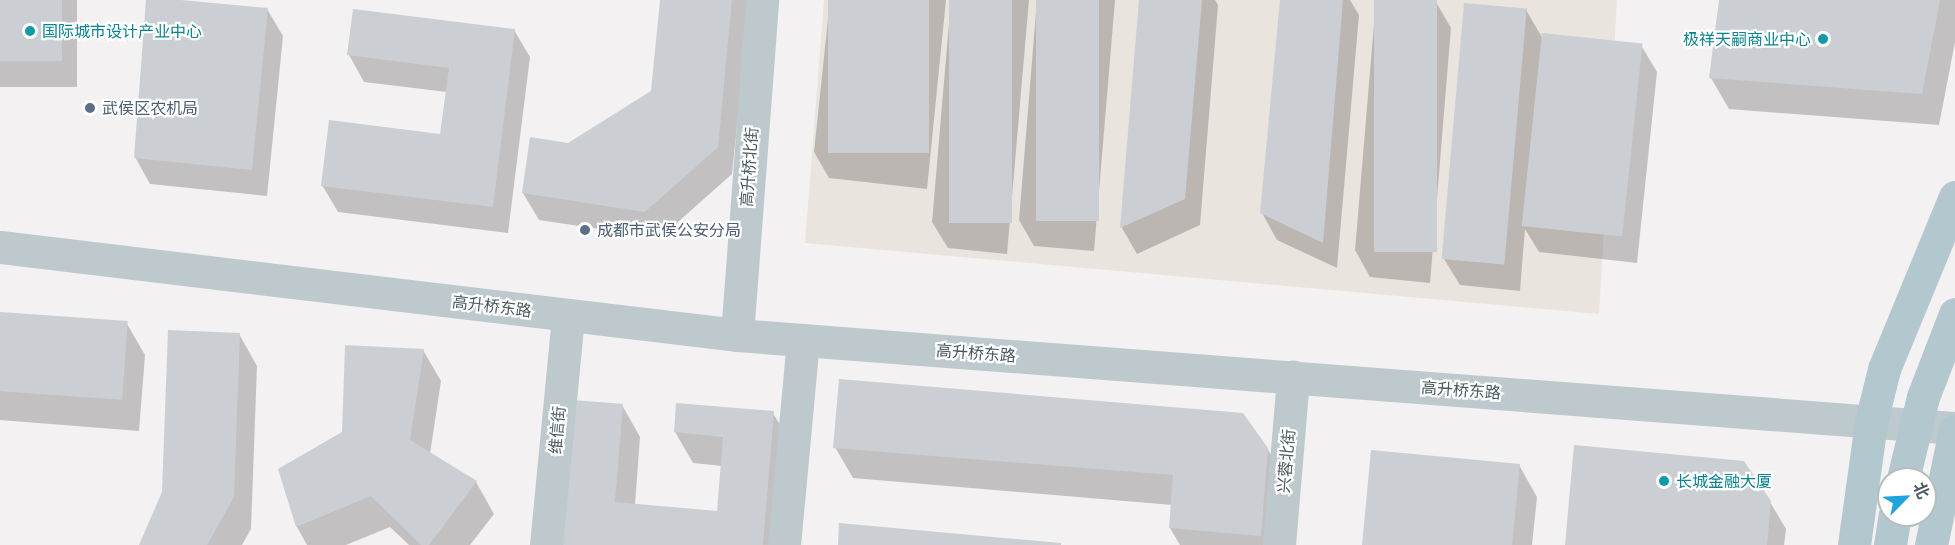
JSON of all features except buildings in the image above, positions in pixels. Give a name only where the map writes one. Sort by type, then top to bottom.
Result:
[{"type":"main road","points":[[1854,545],[1871,422],[1884,369],[1955,197]]},
{"type":"main road","points":[[1907,467],[1923,397],[1955,314]]},
{"type":"main road","points":[[1931,545],[1955,429]]},
{"type":"main road","points":[[1890,545],[1893,527]]},
{"type":"street","name":"高升桥北街","points":[[737,335],[762,0]]},
{"type":"street","name":"高升桥东路","points":[[0,247],[737,335],[1955,429]]},
{"type":"street","name":"维信街","points":[[546,545],[568,315]]},
{"type":"street","points":[[784,545],[803,340]]},
{"type":"street","name":"兴蓉北街","points":[[1279,545],[1293,378]]},
{"type":"shaded area","points":[[824,0],[1617,0],[1599,314],[805,243]]},
{"type":"place","name":"国际城市设计产业中心","points":[[30,31]]},
{"type":"place","name":"极祥天嗣商业中心","points":[[1823,39]]},
{"type":"place","name":"武侯区农机局","points":[[90,108]]},
{"type":"place","name":"成都市武侯公安分局","points":[[585,230]]},
{"type":"place","name":"长城金融大厦","points":[[1664,481]]}]
